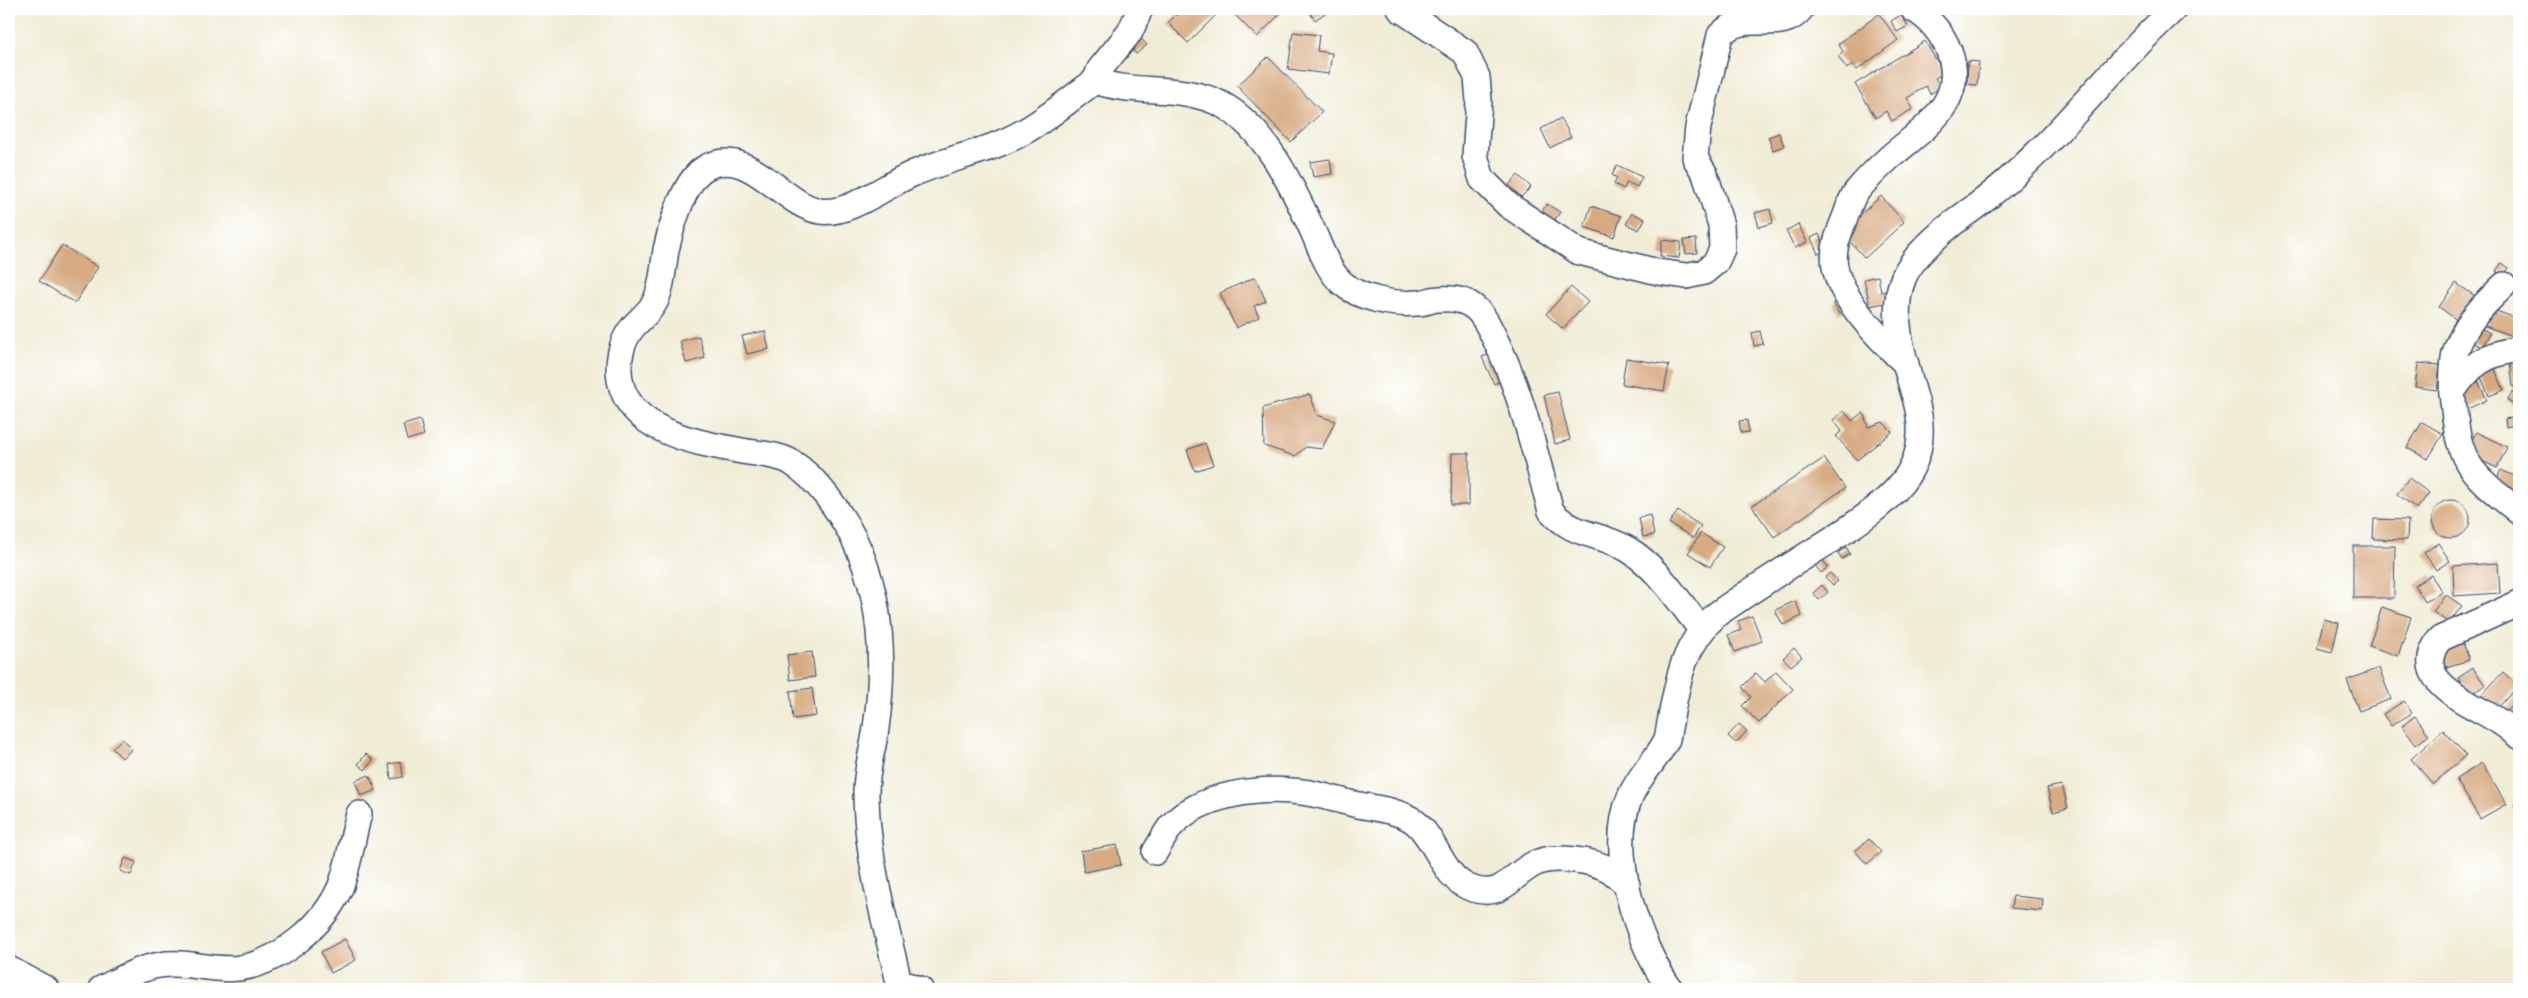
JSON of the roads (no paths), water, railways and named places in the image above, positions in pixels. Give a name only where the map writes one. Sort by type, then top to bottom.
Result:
[{"type":"street","points":[[920,989],[899,982],[875,874],[866,794],[868,770],[876,728],[882,667],[881,634],[872,588],[855,541],[841,517],[814,482],[788,460],[713,445],[665,430],[642,419],[626,399],[620,379],[622,345],[656,300],[676,216],[690,183],[702,168],[716,163],[732,163],[749,168],[801,204],[822,212],[843,208],[869,198],[912,174],[976,152],[1025,132],[1096,81],[1100,69],[1130,32],[1140,9]]},
{"type":"street","points":[[1400,9],[1465,52],[1477,77],[1479,101],[1475,156],[1482,179],[1508,205],[1579,252],[1658,272],[1686,276],[1704,272],[1716,262],[1722,249],[1721,225],[1705,174],[1695,158],[1698,127],[1720,35],[1729,25],[1741,22],[1782,21],[1797,15],[1801,9]]},
{"type":"street","points":[[1906,364],[1882,342],[1843,288],[1835,267],[1835,242],[1855,194],[1889,158],[1934,122],[1951,94],[1955,66],[1945,41],[1922,13],[1914,9]]},
{"type":"street","points":[[1670,989],[1650,957],[1639,933],[1631,908],[1623,848],[1624,818],[1637,781],[1662,749],[1667,739],[1685,655],[1701,629],[1716,614],[1838,535],[1886,499],[1911,470],[1919,449],[1922,428],[1899,329],[1898,298],[1903,279],[1914,261],[1953,223],[1998,190],[2022,168],[2129,53],[2174,9]]},
{"type":"street","points":[[1096,81],[1110,87],[1186,93],[1220,104],[1244,121],[1269,150],[1295,194],[1331,271],[1344,284],[1363,294],[1394,303],[1458,299],[1475,307],[1489,327],[1511,372],[1551,512],[1562,523],[1578,532],[1607,539],[1629,550],[1649,565],[1701,629]]},
{"type":"street","points":[[2504,285],[2483,305],[2464,330],[2455,355],[2452,392],[2460,448],[2468,466],[2482,482],[2519,512]]},
{"type":"street","points":[[2452,392],[2473,365],[2491,355],[2519,349]]},
{"type":"street","points":[[2519,603],[2440,639],[2431,650],[2430,664],[2436,678],[2449,692],[2497,720],[2519,736]]},
{"type":"street","points":[[1155,852],[1171,827],[1190,810],[1218,799],[1249,792],[1303,792],[1395,813],[1414,820],[1426,833],[1453,876],[1471,888],[1487,893],[1502,888],[1536,863],[1564,859],[1592,864],[1610,870],[1627,885]]},
{"type":"street","points":[[101,989],[137,971],[161,964],[238,968],[262,962],[284,951],[324,914],[340,888],[359,814]]},
{"type":"street","points":[[9,969],[46,989]]}]
